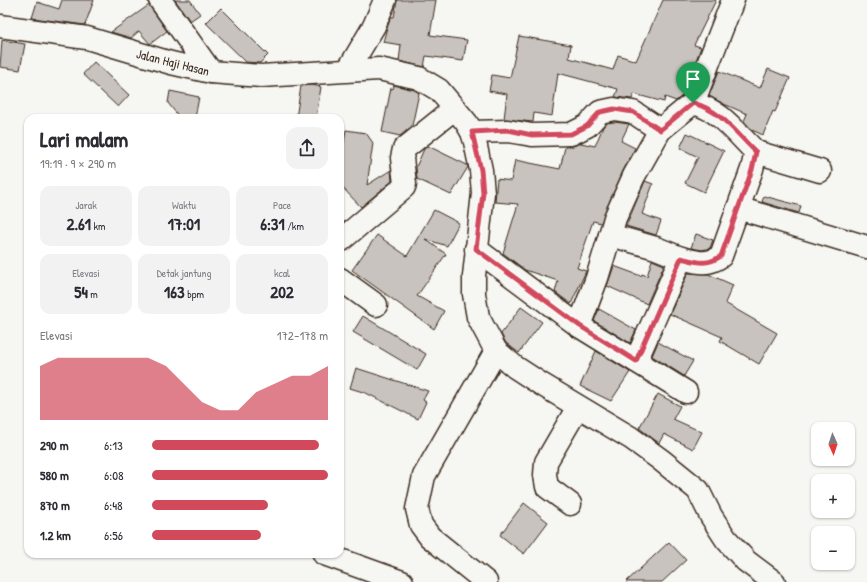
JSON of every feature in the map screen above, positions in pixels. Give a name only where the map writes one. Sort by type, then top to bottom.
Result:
[{"type":"street","points":[[160,0],[211,72]]},
{"type":"street","points":[[348,70],[374,26],[385,0]]},
{"type":"street","points":[[580,326],[597,278],[615,218],[634,176],[660,130],[693,103],[732,0]]},
{"type":"street","name":"Jalan Haji Hasan","points":[[0,26],[87,38],[171,63],[211,72],[261,76],[379,69],[419,78],[439,90],[466,122],[472,132]]},
{"type":"street","points":[[693,103],[707,107],[727,121],[756,152],[820,170]]},
{"type":"street","points":[[344,238],[404,187],[405,184],[402,158],[404,149],[454,109]]},
{"type":"street","points":[[660,130],[633,112],[614,109],[600,112],[587,126],[571,134],[532,135],[508,130],[472,132],[481,170],[483,193],[476,249],[474,294],[478,317],[496,351],[515,367],[578,407],[631,438],[698,490],[711,516],[726,539],[746,561],[774,582]]},
{"type":"street","points":[[610,235],[662,250],[681,258],[704,263],[712,262],[721,256],[752,170],[756,152]]},
{"type":"street","points":[[738,208],[867,247]]},
{"type":"street","points":[[476,249],[580,326],[686,392]]},
{"type":"street","points":[[636,361],[681,258]]},
{"type":"street","points":[[344,282],[376,305]]},
{"type":"street","points":[[486,582],[430,537],[421,524],[417,509],[424,476],[496,351]]},
{"type":"street","points":[[570,504],[547,487],[545,475],[546,462],[578,407]]},
{"type":"street","points":[[335,558],[402,582]]},
{"type":"building","points":[[62,0],[94,0],[85,25],[32,18],[37,2],[59,9]]},
{"type":"building","points":[[175,0],[190,0],[200,14],[190,21]]},
{"type":"building","points":[[397,0],[436,0],[430,35],[467,40],[463,61],[426,56],[424,67],[399,61],[401,45],[383,42],[391,17],[394,17]]},
{"type":"building","points":[[663,0],[716,0],[694,45],[701,47],[683,95],[676,101],[665,97],[664,102],[634,94],[632,99],[615,97],[618,89],[558,73],[552,116],[534,113],[533,122],[504,119],[507,94],[489,91],[492,75],[510,78],[519,36],[571,45],[569,58],[613,70],[618,55],[636,61]]},
{"type":"building","points":[[149,5],[167,31],[150,44],[139,31],[131,38],[111,32]]},
{"type":"building","points":[[221,8],[268,55],[260,63],[246,62],[206,23]]},
{"type":"building","points":[[2,40],[25,44],[20,70],[0,67]]},
{"type":"building","points":[[94,62],[129,95],[118,107],[83,74]]},
{"type":"building","points":[[768,69],[790,78],[775,112],[773,111],[763,135],[752,130],[744,121],[747,114],[709,96],[719,71],[760,88]]},
{"type":"building","points":[[312,85],[321,87],[317,114],[297,114],[301,86]]},
{"type":"building","points":[[394,85],[414,90],[419,93],[412,126],[400,136],[382,132],[391,88],[393,89]]},
{"type":"building","points":[[170,91],[199,97],[196,114],[177,114],[168,103]]},
{"type":"building","points":[[614,122],[629,124],[621,141],[635,148],[623,171],[601,223],[593,221],[577,268],[586,271],[571,304],[555,292],[558,281],[525,270],[503,253],[518,204],[495,202],[497,179],[511,181],[515,160],[560,169],[565,147],[581,143],[595,146],[606,123]]},
{"type":"building","points":[[346,130],[366,133],[373,143],[367,185],[391,170],[392,181],[361,207],[344,189],[344,142]]},
{"type":"building","points":[[687,133],[724,151],[704,192],[685,183],[698,157],[680,148]]},
{"type":"building","points":[[428,146],[467,165],[468,167],[451,195],[417,179],[416,167],[424,149]]},
{"type":"building","points":[[645,181],[653,184],[642,214],[661,221],[656,235],[626,226]]},
{"type":"building","points":[[764,196],[801,206],[799,213],[762,202]]},
{"type":"building","points":[[434,210],[459,223],[447,246],[425,239],[446,254],[417,296],[444,311],[434,329],[352,270],[377,235],[407,256]]},
{"type":"building","points":[[696,234],[713,240],[710,248],[702,250],[691,248]]},
{"type":"building","points":[[652,260],[664,265],[647,304],[607,286],[614,266],[641,276],[642,274],[647,276]]},
{"type":"building","points":[[688,273],[708,274],[733,285],[725,303],[777,333],[759,364],[720,341],[722,337],[670,314]]},
{"type":"building","points":[[521,307],[542,322],[519,353],[506,343],[501,334]]},
{"type":"building","points":[[599,309],[636,330],[630,343],[594,321]]},
{"type":"building","points":[[363,316],[426,354],[417,370],[353,332]]},
{"type":"building","points":[[658,342],[693,361],[684,376],[652,356]]},
{"type":"building","points":[[596,351],[630,372],[611,401],[580,386]]},
{"type":"building","points":[[356,368],[428,391],[423,400],[426,402],[418,419],[366,393],[350,388]]},
{"type":"building","points":[[658,394],[680,406],[673,419],[702,432],[693,449],[664,434],[659,443],[639,428]]},
{"type":"building","points":[[524,503],[548,522],[524,554],[500,535]]},
{"type":"building","points":[[669,542],[686,560],[662,582],[626,582]]},
{"type":"route","points":[[693,103],[707,107],[727,121],[756,152],[752,170],[721,256],[712,262],[704,263],[681,258],[636,361],[580,326],[476,249],[483,193],[481,170],[472,132],[508,130],[532,135],[571,134],[587,126],[600,112],[614,109],[633,112],[660,130],[693,103]]}]
